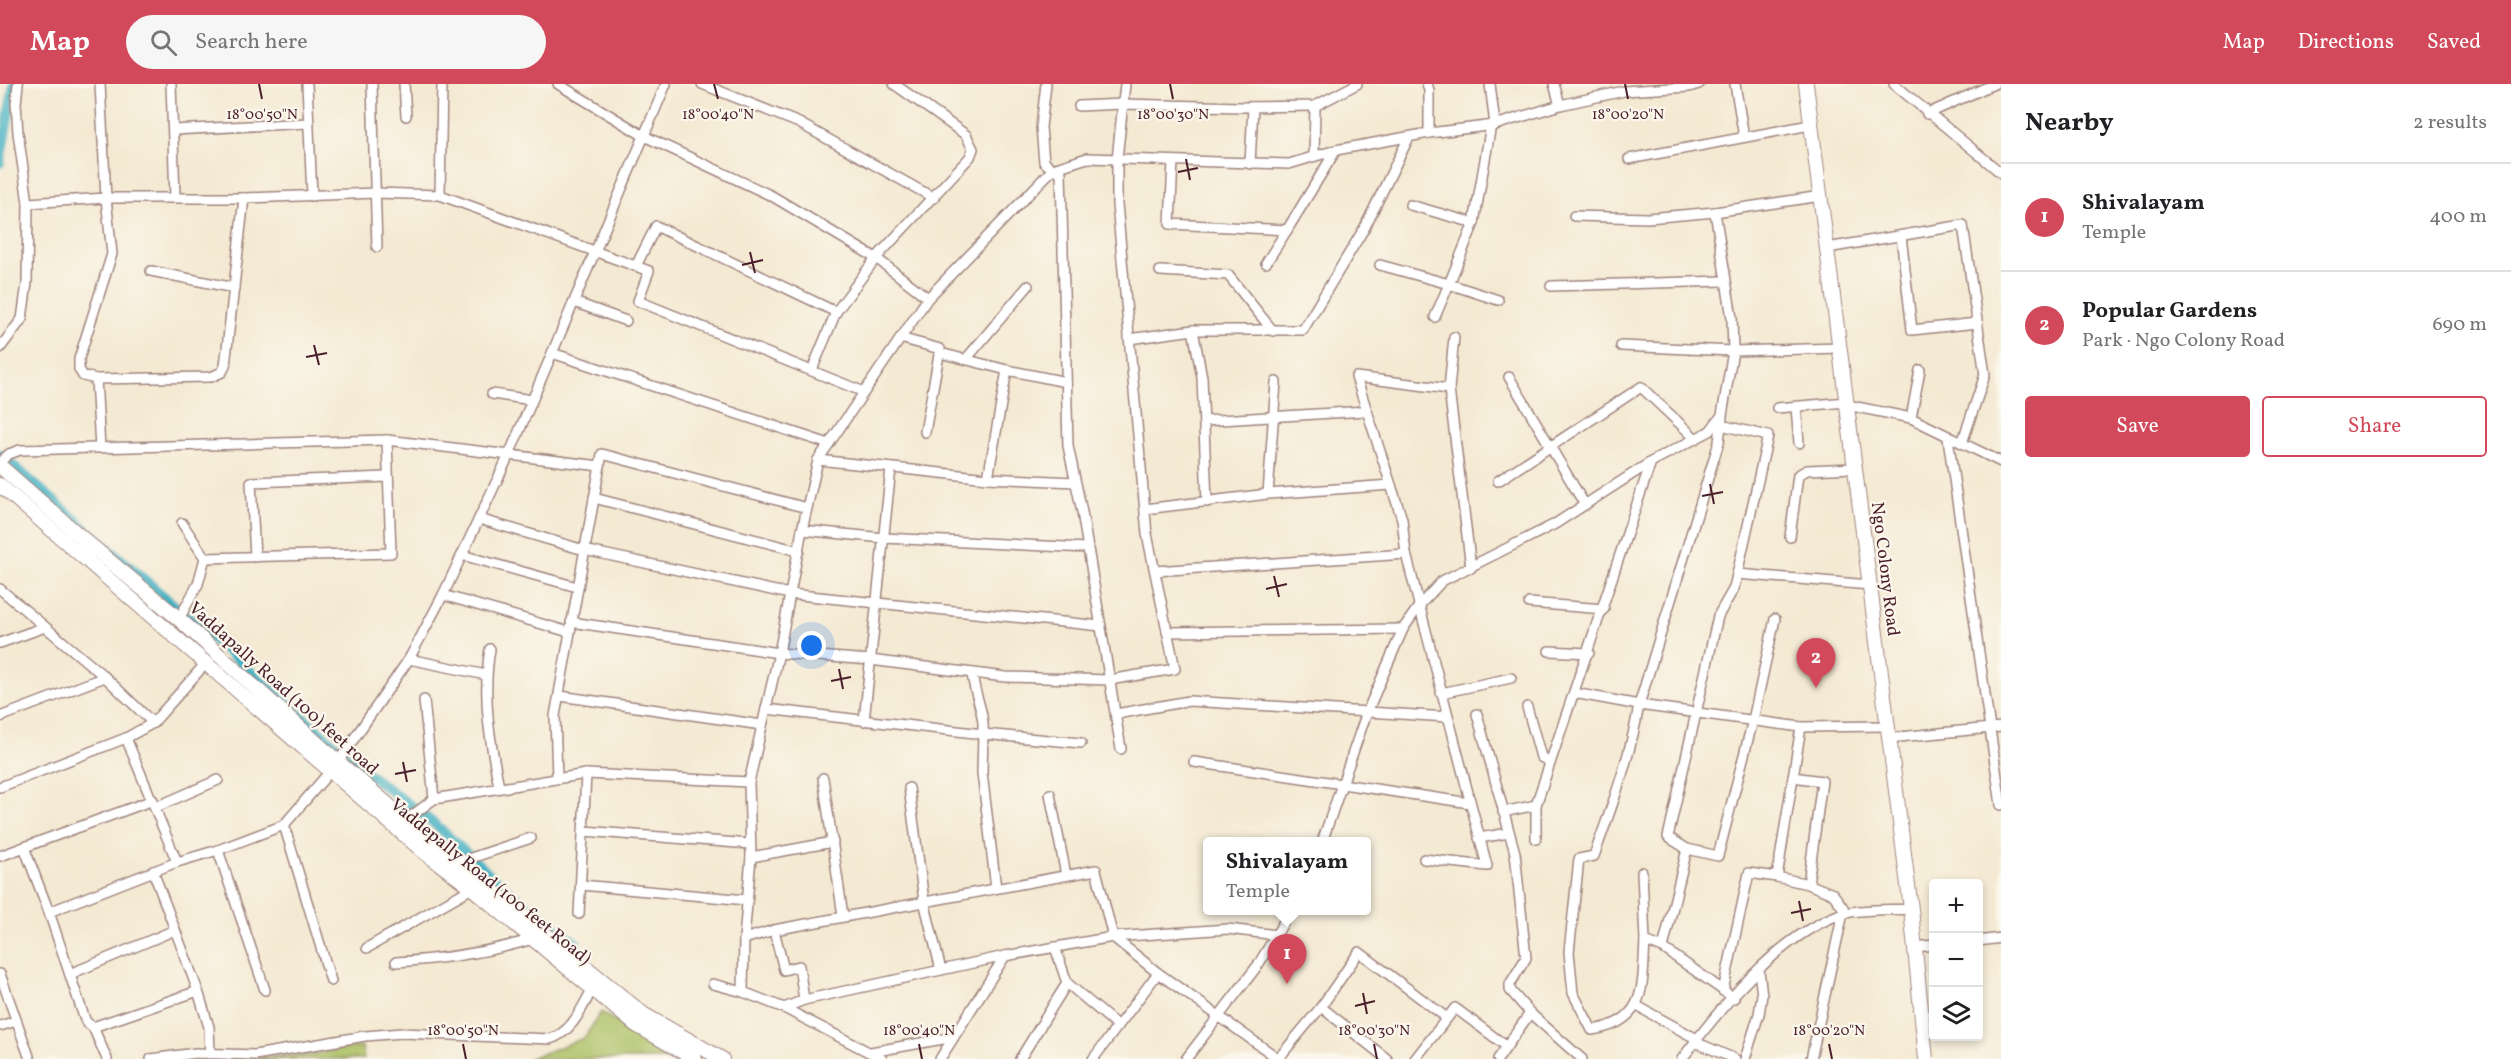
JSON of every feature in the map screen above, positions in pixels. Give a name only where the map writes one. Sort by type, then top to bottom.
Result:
[{"type":"main road","name":"Ngo Colony Road","points":[[1806,84],[1911,909],[1926,1059]]},
{"type":"main road","name":"Vaddapally Road (100) feet road","points":[[0,463],[89,544],[183,614],[340,760],[415,813],[643,1014],[722,1059]]},
{"type":"main road","name":"Vaddepally Road (100 feet Road)","points":[[0,484],[206,663],[340,760],[416,845],[472,888],[636,1025],[695,1059]]},
{"type":"street","points":[[0,348],[15,331],[26,304],[28,203],[18,133],[16,103],[18,84]]},
{"type":"street","points":[[100,84],[106,198],[112,254],[79,359],[79,369],[83,376],[96,379],[218,375],[225,366],[244,198]]},
{"type":"street","points":[[171,84],[175,197]]},
{"type":"street","points":[[307,84],[312,195]]},
{"type":"street","points":[[372,84],[377,247]]},
{"type":"street","points":[[404,84],[406,116]]},
{"type":"street","points":[[440,195],[442,84]]},
{"type":"street","points":[[558,84],[644,136],[772,196],[876,258],[927,298]]},
{"type":"street","points":[[49,912],[177,862],[218,850],[284,825],[340,760],[409,659],[443,595],[509,455],[666,84]]},
{"type":"street","points":[[702,84],[799,123],[933,198]]},
{"type":"street","points":[[812,370],[836,312],[876,258],[970,157],[973,148],[966,135],[894,84]]},
{"type":"street","points":[[1046,84],[1041,127],[1044,162],[1060,172],[1068,446],[1121,749]]},
{"type":"street","points":[[443,595],[570,627],[779,653],[870,660],[1005,677],[1109,680],[1175,669],[1147,534],[1117,204],[1117,159],[1125,84]]},
{"type":"street","points":[[1079,106],[1123,104],[1253,107],[1315,105],[1357,84]]},
{"type":"street","points":[[1427,84],[1430,90],[1429,133]]},
{"type":"street","points":[[1435,317],[1474,223],[1493,125],[1490,84]]},
{"type":"street","points":[[1554,84],[1560,105]]},
{"type":"street","points":[[743,992],[744,939],[751,857],[749,782],[779,653],[802,530],[818,460],[927,298],[1053,169],[1087,158],[1289,164],[1336,150],[1409,136],[1493,125],[1623,88],[1689,87],[1699,84]]},
{"type":"street","points":[[1735,84],[1744,137]]},
{"type":"street","points":[[1894,84],[2001,173]]},
{"type":"street","points":[[1928,114],[1994,84]]},
{"type":"street","points":[[1314,156],[1315,105]]},
{"type":"street","points":[[1250,164],[1253,107]]},
{"type":"street","points":[[173,130],[309,123]]},
{"type":"street","points":[[1629,159],[1810,125]]},
{"type":"street","points":[[1129,339],[1192,330],[1303,330],[1365,227],[1409,136]]},
{"type":"street","points":[[1266,263],[1336,150]]},
{"type":"street","points":[[1173,161],[1170,224],[1287,230]]},
{"type":"street","points":[[28,203],[106,198],[244,198],[376,193],[440,195],[596,250],[649,272],[638,301],[864,392]]},
{"type":"street","points":[[1574,216],[1648,218],[1715,212],[1821,196]]},
{"type":"street","points":[[1410,205],[1474,223]]},
{"type":"street","points":[[1642,872],[1645,941],[1641,994],[1637,1006],[1611,1024],[1592,1030],[1573,993],[1569,952],[1579,859],[1593,856],[1622,781],[1639,705],[1719,442],[1733,351],[1732,318],[1715,212]]},
{"type":"street","points":[[1827,248],[1963,225],[1985,375],[1962,443]]},
{"type":"street","points":[[636,266],[656,226],[836,312]]},
{"type":"street","points":[[1901,236],[1912,330],[1977,323]]},
{"type":"street","points":[[1380,265],[1498,300]]},
{"type":"street","points":[[151,270],[234,288]]},
{"type":"street","points":[[1160,271],[1228,275],[1273,331]]},
{"type":"street","points":[[1551,286],[1725,281]]},
{"type":"street","points":[[967,358],[1028,286]]},
{"type":"street","points":[[574,302],[626,321]]},
{"type":"street","points":[[1192,330],[1202,377],[1207,502]]},
{"type":"street","points":[[1454,337],[1449,389],[1470,568]]},
{"type":"street","points":[[900,338],[940,349],[925,432]]},
{"type":"street","points":[[1621,346],[1733,351],[1840,348]]},
{"type":"street","points":[[552,353],[829,444]]},
{"type":"street","points":[[940,354],[967,358],[1007,370],[1066,382]]},
{"type":"street","points":[[988,478],[1007,370]]},
{"type":"street","points":[[1911,418],[1920,370]]},
{"type":"street","points":[[1424,859],[1486,866],[1406,554],[1402,519],[1356,377],[1449,389]]},
{"type":"street","points":[[1509,377],[1585,505]]},
{"type":"street","points":[[96,379],[100,448]]},
{"type":"street","points":[[1268,494],[1276,382]]},
{"type":"street","points":[[1498,481],[1641,387],[1696,439]]},
{"type":"street","points":[[492,394],[532,400]]},
{"type":"street","points":[[1778,408],[1847,403],[1911,418],[2001,462]]},
{"type":"street","points":[[1796,407],[1799,443]]},
{"type":"street","points":[[1204,421],[1366,411]]},
{"type":"street","points":[[1324,837],[1367,712],[1403,629],[1419,606],[1442,581],[1555,524],[1651,462],[1710,431],[1722,420]]},
{"type":"street","points":[[1722,420],[1768,436],[1734,588],[1718,616],[1668,837],[1687,849],[1718,856],[1753,720],[1775,619]]},
{"type":"street","points":[[1948,438],[2001,804]]},
{"type":"street","points":[[205,558],[391,552],[387,440]]},
{"type":"street","points":[[0,463],[9,454],[20,450],[387,440],[600,466]]},
{"type":"street","points":[[557,778],[555,716],[602,454],[807,508]]},
{"type":"street","points":[[818,460],[988,478],[1076,482]]},
{"type":"street","points":[[1536,839],[1536,805],[1604,609],[1651,462]]},
{"type":"street","points":[[864,721],[891,468]]},
{"type":"street","points":[[1790,537],[1798,475],[1807,470],[1855,468]]},
{"type":"street","points":[[255,557],[251,482],[388,477]]},
{"type":"street","points":[[1145,509],[1268,494],[1390,485]]},
{"type":"street","points":[[594,498],[799,551]]},
{"type":"street","points":[[479,519],[584,550],[790,594],[877,601],[1101,626]]},
{"type":"street","points":[[182,523],[205,558],[198,584],[183,614]]},
{"type":"street","points":[[802,530],[884,538],[1087,548]]},
{"type":"street","points":[[1155,571],[1406,554]]},
{"type":"street","points":[[462,555],[577,587]]},
{"type":"street","points":[[1737,574],[1870,585]]},
{"type":"street","points":[[0,589],[105,677],[153,723]]},
{"type":"street","points":[[1529,603],[1604,609]]},
{"type":"street","points":[[0,643],[45,627]]},
{"type":"street","points":[[1167,632],[1403,629]]},
{"type":"street","points":[[490,649],[486,675],[487,721],[499,787]]},
{"type":"street","points":[[1549,651],[1589,653]]},
{"type":"street","points":[[409,659],[486,675]]},
{"type":"street","points":[[0,787],[126,738],[153,723],[206,663]]},
{"type":"street","points":[[972,673],[975,698],[984,719],[982,773],[996,888]]},
{"type":"street","points":[[0,717],[105,677]]},
{"type":"street","points":[[1441,693],[1511,678]]},
{"type":"street","points":[[1574,693],[1639,705],[1801,727],[1888,732],[2001,727]]},
{"type":"street","points":[[560,696],[762,725]]},
{"type":"street","points":[[424,700],[434,799]]},
{"type":"street","points":[[1116,714],[1189,701],[1448,717]]},
{"type":"street","points":[[1527,707],[1541,757],[1550,762]]},
{"type":"street","points":[[766,709],[1081,743]]},
{"type":"street","points":[[1477,714],[1515,853],[1526,958],[1509,987],[1530,1013],[1582,1059]]},
{"type":"street","points":[[1777,877],[1801,727]]},
{"type":"street","points":[[126,738],[177,862]]},
{"type":"street","points":[[1194,762],[1470,803]]},
{"type":"street","points":[[415,813],[434,799],[586,774],[749,782]]},
{"type":"street","points":[[579,914],[586,774]]},
{"type":"street","points":[[1793,777],[1822,781],[1808,885]]},
{"type":"street","points":[[823,778],[843,916]]},
{"type":"street","points":[[0,856],[218,780]]},
{"type":"street","points":[[909,788],[924,901],[940,969]]},
{"type":"street","points":[[1050,794],[1066,875]]},
{"type":"street","points":[[1503,812],[1536,805]]},
{"type":"street","points":[[284,825],[331,981]]},
{"type":"street","points":[[584,831],[750,844]]},
{"type":"street","points":[[1479,838],[1509,833]]},
{"type":"street","points":[[468,859],[531,838]]},
{"type":"street","points":[[751,857],[832,842]]},
{"type":"street","points":[[24,847],[49,912],[86,1022],[93,1027],[107,1059]]},
{"type":"street","points":[[1663,948],[1687,849]]},
{"type":"street","points":[[218,850],[265,990]]},
{"type":"street","points":[[744,939],[774,930],[843,916],[1096,870],[1113,937],[1158,973],[1279,1059],[1321,1007],[1359,952],[1447,1018]]},
{"type":"street","points":[[153,871],[198,991],[209,1027],[210,1054]]},
{"type":"street","points":[[1723,991],[1749,873],[1777,877],[1833,894],[1845,913],[1811,1059]]},
{"type":"street","points":[[581,885],[747,900]]},
{"type":"street","points":[[367,948],[472,888]]},
{"type":"street","points":[[1682,1059],[1696,1040],[1759,971],[1799,936],[1845,913],[1911,909]]},
{"type":"street","points":[[1186,1059],[1258,965],[1288,915]]},
{"type":"street","points":[[784,1008],[804,1000],[940,969],[1113,937],[1228,929],[1276,935]]},
{"type":"street","points":[[69,974],[175,930]]},
{"type":"street","points":[[774,930],[784,970],[799,966],[804,1000]]},
{"type":"street","points":[[1983,940],[2001,938]]},
{"type":"street","points":[[396,962],[441,959],[494,951],[533,939]]},
{"type":"street","points":[[1645,941],[1663,948],[1734,998]]},
{"type":"street","points":[[1915,947],[1929,946]]},
{"type":"street","points":[[1055,947],[1067,983],[1118,1026]]},
{"type":"street","points":[[940,1059],[1005,956]]},
{"type":"street","points":[[1745,1059],[1759,1014],[1762,994],[1759,971]]},
{"type":"street","points":[[1093,1059],[1158,973]]},
{"type":"street","points":[[0,974],[30,1059]]},
{"type":"street","points":[[1020,1059],[1067,983]]},
{"type":"street","points":[[713,984],[743,992],[784,1008],[882,1059]]},
{"type":"street","points":[[152,1059],[210,1054],[255,1055],[365,1036],[402,1033],[550,1039],[562,1035],[571,1025],[593,988]]},
{"type":"street","points":[[93,1027],[198,991]]},
{"type":"street","points":[[1637,1006],[1696,1040],[1735,1059]]},
{"type":"street","points":[[1321,1007],[1387,1059]]},
{"type":"street","points":[[1414,1059],[1455,1008],[1506,1046]]},
{"type":"street","points":[[1498,1059],[1530,1013]]},
{"type":"street","points":[[0,1026],[16,1022]]},
{"type":"street","points":[[871,1052],[954,1037]]},
{"type":"green space","points":[[601,1012],[673,1059],[528,1059],[584,1038]]},
{"type":"green space","points":[[362,1046],[364,1059],[224,1059],[307,1055]]},
{"type":"waterway","points":[[0,163],[14,84]]},
{"type":"waterway","points":[[0,454],[366,772],[436,825],[504,888],[576,943]]},
{"type":"place","name":"Popular Gardens","points":[[1816,688]]},
{"type":"place","name":"Shivalayam","points":[[1287,984]]}]
